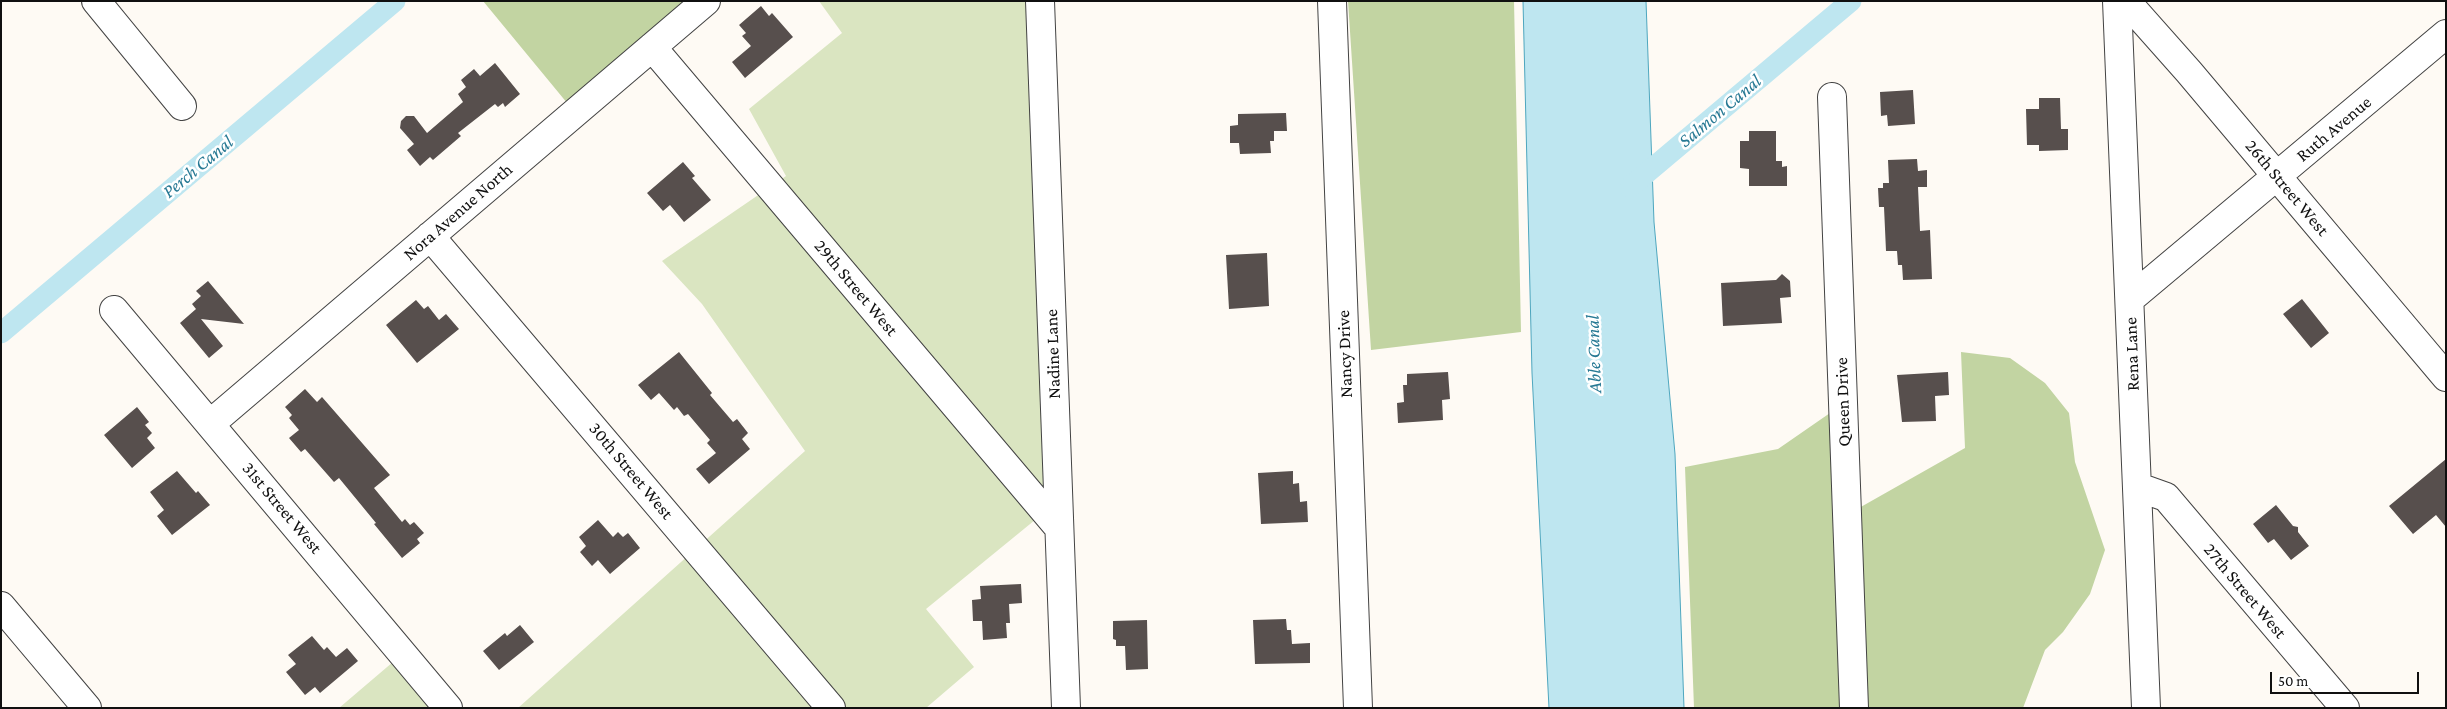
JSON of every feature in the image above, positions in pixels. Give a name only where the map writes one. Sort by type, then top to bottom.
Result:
[{"type":"street","points":[[96,1],[182,106]]},
{"type":"street","name":"Nora Avenue North","points":[[210,424],[706,1]]},
{"type":"street","name":"Nadine Lane","points":[[1040,1],[1066,708]]},
{"type":"street","name":"Nancy Drive","points":[[1332,1],[1358,708]]},
{"type":"street","name":"Rena Lane","points":[[2117,1],[2146,708]]},
{"type":"street","name":"26th Street West","points":[[2126,1],[2446,377]]},
{"type":"street","name":"Ruth Avenue","points":[[2130,299],[2446,34]]},
{"type":"street","name":"29th Street West","points":[[652,47],[1059,528]]},
{"type":"street","name":"Queen Drive","points":[[1832,96],[1854,708]]},
{"type":"street","name":"30th Street West","points":[[430,236],[831,708]]},
{"type":"street","name":"31st Street West","points":[[114,310],[448,708]]},
{"type":"street","name":"27th Street West","points":[[2138,487],[2166,497],[2344,708]]},
{"type":"street","points":[[1,606],[87,708]]},
{"type":"green space","points":[[483,1],[694,1],[577,115]]},
{"type":"green space","points":[[819,1],[1030,1],[1057,502],[926,609],[974,667],[926,708],[518,708],[805,451],[702,304],[662,261],[786,176],[749,109],[842,33]]},
{"type":"green space","points":[[1348,1],[1514,1],[1521,332],[1371,350]]},
{"type":"green space","points":[[1961,352],[2010,358],[2045,383],[2069,413],[2075,462],[2105,550],[2090,594],[2063,632],[2045,650],[2023,708],[1694,708],[1685,467],[1778,449],[1830,413],[1859,508],[1965,448]]},
{"type":"green space","points":[[400,656],[442,708],[339,708]]},
{"type":"water","name":"Able Canal","points":[[1523,1],[1646,1],[1654,222],[1675,454],[1684,708],[1549,708],[1532,373]]},
{"type":"building","points":[[761,6],[769,16],[772,13],[793,37],[745,78],[732,62],[751,46],[742,36],[746,33],[739,25]]},
{"type":"building","points":[[495,63],[520,94],[505,107],[503,103],[498,107],[495,104],[458,133],[461,136],[433,160],[430,157],[420,166],[407,150],[414,144],[400,128],[401,121],[406,116],[414,116],[427,133],[463,102],[458,94],[466,87],[461,80],[474,69],[480,76]]},
{"type":"building","points":[[1913,90],[1915,124],[1888,126],[1887,115],[1881,116],[1880,92]]},
{"type":"building","points":[[2039,98],[2060,98],[2061,129],[2068,129],[2068,150],[2039,151],[2039,145],[2027,145],[2026,109],[2039,109]]},
{"type":"building","points":[[1286,113],[1287,131],[1274,131],[1274,141],[1270,141],[1271,153],[1240,154],[1239,143],[1230,143],[1230,126],[1238,125],[1238,114]]},
{"type":"building","points":[[1749,131],[1776,131],[1776,161],[1782,161],[1782,167],[1787,166],[1787,186],[1749,186],[1749,169],[1740,168],[1740,141],[1749,141]]},
{"type":"building","points":[[1917,159],[1918,171],[1927,170],[1927,187],[1918,187],[1920,231],[1930,230],[1932,279],[1903,280],[1902,265],[1898,265],[1897,251],[1886,251],[1884,207],[1879,207],[1878,188],[1883,188],[1883,183],[1889,183],[1888,160]]},
{"type":"building","points":[[683,162],[695,176],[692,178],[711,200],[684,222],[670,205],[663,211],[647,193]]},
{"type":"building","points":[[1267,253],[1269,306],[1229,309],[1226,255]]},
{"type":"building","points":[[1782,274],[1790,281],[1791,297],[1780,298],[1782,323],[1723,326],[1721,283],[1776,280]]},
{"type":"building","points":[[208,281],[244,324],[201,319],[223,346],[209,358],[180,323],[196,309],[192,304],[201,296],[196,291]]},
{"type":"building","points":[[2302,299],[2329,333],[2311,348],[2283,314]]},
{"type":"building","points":[[416,300],[424,309],[428,306],[439,320],[446,314],[459,329],[417,363],[386,325]]},
{"type":"building","points":[[679,352],[712,393],[710,395],[733,422],[737,419],[748,433],[742,439],[750,449],[709,484],[696,469],[716,453],[707,443],[710,440],[688,414],[684,416],[677,407],[674,410],[659,393],[651,400],[638,385]]},
{"type":"building","points":[[1448,372],[1450,399],[1442,400],[1443,420],[1398,423],[1397,403],[1404,402],[1403,385],[1407,385],[1407,374]]},
{"type":"building","points":[[1948,372],[1949,395],[1935,396],[1936,421],[1902,422],[1897,375]]},
{"type":"building","points":[[305,389],[317,402],[322,397],[390,475],[374,488],[402,522],[405,519],[410,525],[414,522],[424,533],[417,539],[420,543],[402,558],[339,478],[334,482],[305,449],[301,452],[289,438],[299,430],[289,418],[292,415],[285,407]]},
{"type":"building","points":[[137,407],[149,422],[145,425],[152,433],[147,438],[155,448],[132,468],[104,435]]},
{"type":"building","points":[[2446,459],[2446,527],[2436,515],[2413,534],[2389,506]]},
{"type":"building","points":[[177,471],[196,493],[198,491],[210,505],[172,535],[157,516],[164,510],[150,492]]},
{"type":"building","points":[[1293,471],[1293,484],[1299,483],[1300,502],[1307,501],[1308,522],[1261,524],[1258,473]]},
{"type":"building","points":[[2276,505],[2293,526],[2298,527],[2298,532],[2309,546],[2291,560],[2274,539],[2268,543],[2253,524]]},
{"type":"building","points":[[598,520],[613,537],[618,532],[623,537],[628,533],[640,548],[610,574],[598,560],[592,566],[580,552],[586,546],[579,537]]},
{"type":"building","points":[[1021,584],[1022,603],[1009,604],[1010,623],[1006,623],[1007,638],[983,640],[982,621],[973,621],[972,600],[981,599],[980,586]]},
{"type":"building","points":[[1286,619],[1287,630],[1291,630],[1292,644],[1310,643],[1310,663],[1255,664],[1253,620]]},
{"type":"building","points":[[1147,620],[1148,669],[1126,670],[1125,646],[1116,646],[1116,640],[1113,639],[1113,621]]},
{"type":"building","points":[[520,625],[534,642],[499,670],[483,651],[505,633],[507,636]]},
{"type":"building","points":[[312,636],[324,650],[327,647],[336,657],[347,648],[358,661],[320,693],[315,687],[305,695],[286,672],[296,664],[288,655]]},
{"type":"waterway","name":"Perch Canal","points":[[1,333],[395,1]]},
{"type":"waterway","name":"Salmon Canal","points":[[1630,187],[1851,1]]}]
